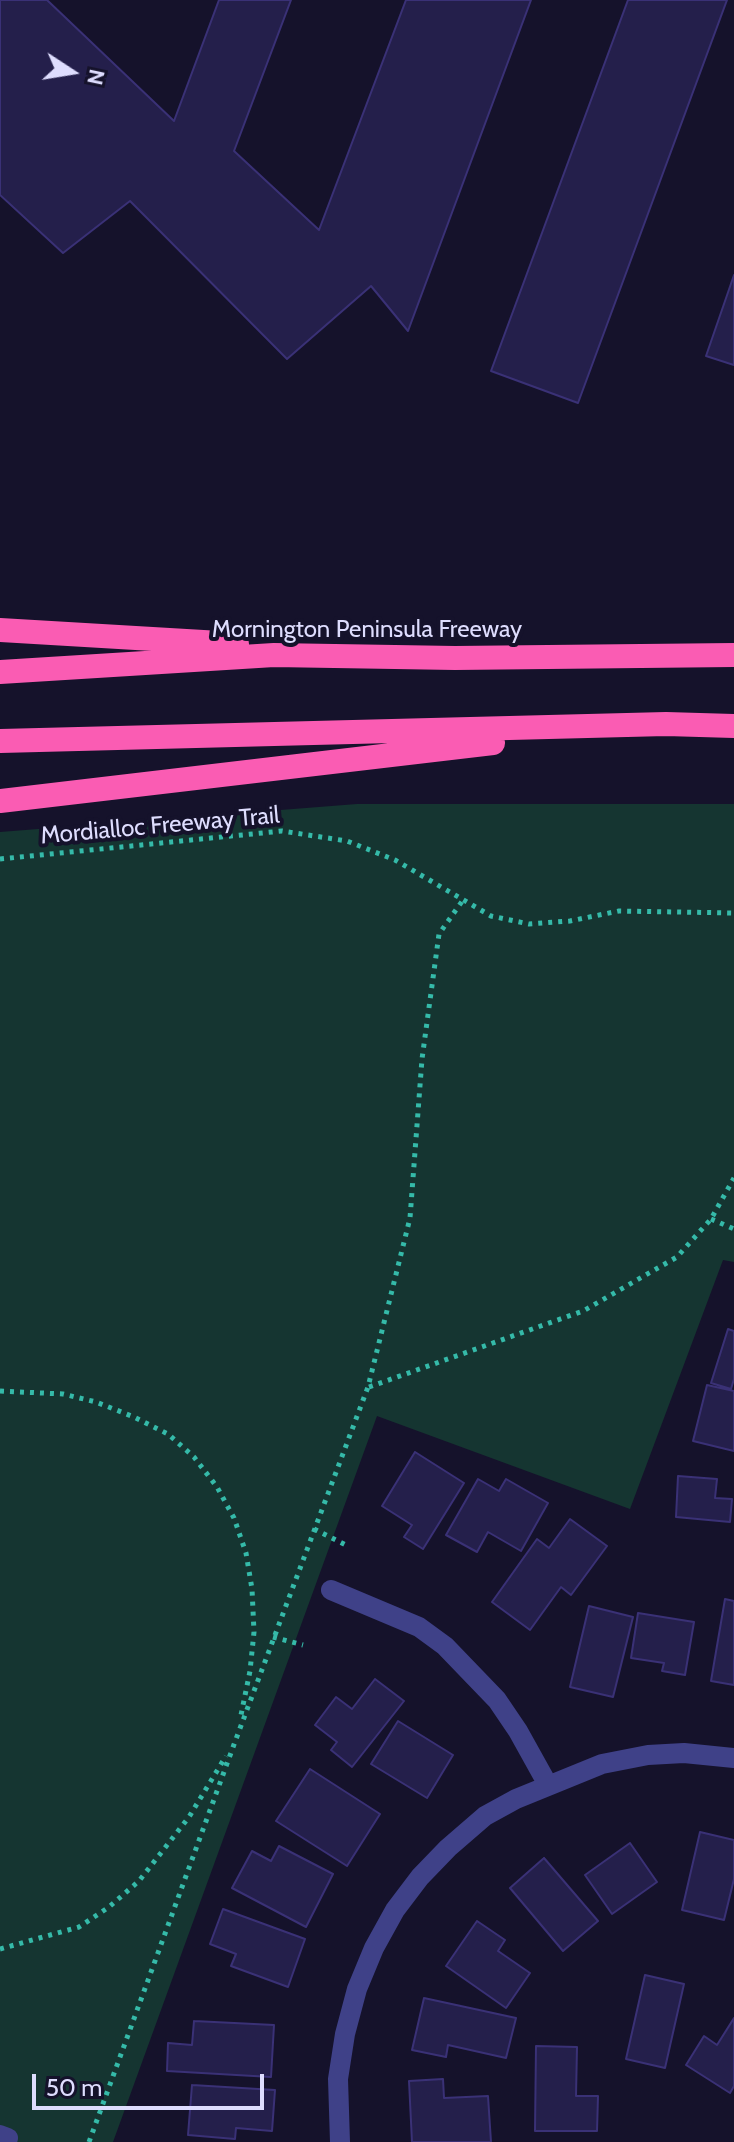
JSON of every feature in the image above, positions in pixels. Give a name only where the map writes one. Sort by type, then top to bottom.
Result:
[{"type":"highway","points":[[0,630],[455,658]]},
{"type":"highway","name":"Mornington Peninsula Freeway","points":[[0,672],[274,655],[455,658],[734,655]]},
{"type":"highway","points":[[0,801],[630,726]]},
{"type":"highway","points":[[0,741],[734,726]]},
{"type":"street","points":[[331,1590],[419,1627],[445,1646],[497,1700],[548,1785]]},
{"type":"street","points":[[340,2142],[338,2079],[345,2034],[363,1975],[395,1910],[448,1848],[485,1816],[516,1799],[602,1764],[648,1755],[684,1753],[734,1758]]},
{"type":"path","name":"Mordialloc Freeway Trail","points":[[0,859],[282,831],[347,841],[395,860],[491,916],[529,924],[570,921],[619,911],[734,913]]},
{"type":"path","points":[[89,2142],[273,1637],[368,1387],[410,1218],[422,1059],[439,934],[463,900]]},
{"type":"path","points":[[368,1387],[583,1311],[677,1257],[711,1219],[734,1178]]},
{"type":"path","points":[[711,1219],[734,1229]]},
{"type":"path","points":[[0,1391],[63,1394],[96,1402],[168,1434],[194,1457],[217,1487],[234,1518],[246,1553],[254,1632],[250,1671],[236,1739],[208,1788],[139,1881],[79,1927],[0,1949]]},
{"type":"path","points":[[314,1529],[346,1545]]},
{"type":"path","points":[[273,1637],[303,1645]]},
{"type":"green space","points":[[357,804],[734,804],[734,1262],[723,1260],[630,1509],[377,1416],[113,2142],[0,2142],[0,832]]},
{"type":"building","points":[[0,0],[47,0],[174,121],[219,0],[291,0],[234,151],[319,230],[406,0],[531,0],[408,331],[371,286],[287,359],[130,201],[63,253],[0,195]]},
{"type":"building","points":[[628,0],[727,0],[578,403],[491,371]]},
{"type":"building","points":[[734,275],[734,365],[706,356]]},
{"type":"building","points":[[728,1329],[734,1331],[734,1379],[731,1389],[711,1383]]},
{"type":"building","points":[[707,1385],[734,1391],[734,1451],[693,1441]]},
{"type":"building","points":[[415,1452],[464,1483],[423,1549],[404,1537],[412,1525],[382,1506]]},
{"type":"building","points":[[678,1476],[717,1479],[715,1498],[732,1499],[730,1522],[676,1517]]},
{"type":"building","points":[[478,1479],[499,1491],[506,1479],[548,1503],[521,1551],[488,1532],[477,1552],[446,1535]]},
{"type":"building","points":[[570,1519],[607,1546],[571,1595],[561,1587],[530,1630],[492,1602],[537,1539],[549,1548]]},
{"type":"building","points":[[725,1599],[734,1601],[734,1685],[711,1681]]},
{"type":"building","points":[[589,1606],[633,1617],[613,1697],[570,1687]]},
{"type":"building","points":[[638,1613],[694,1622],[685,1675],[662,1671],[664,1663],[631,1658]]},
{"type":"building","points":[[375,1679],[404,1701],[352,1767],[331,1750],[337,1742],[315,1725],[336,1697],[352,1709]]},
{"type":"building","points":[[398,1721],[453,1755],[427,1798],[371,1764]]},
{"type":"building","points":[[310,1769],[380,1814],[347,1866],[276,1821]]},
{"type":"building","points":[[700,1832],[734,1840],[734,1879],[724,1920],[682,1910]]},
{"type":"building","points":[[630,1843],[657,1882],[612,1914],[585,1875]]},
{"type":"building","points":[[279,1846],[333,1874],[306,1927],[232,1888],[252,1851],[271,1861]]},
{"type":"building","points":[[544,1858],[598,1921],[563,1951],[510,1888]]},
{"type":"building","points":[[223,1909],[305,1939],[288,1987],[231,1966],[236,1954],[210,1944]]},
{"type":"building","points":[[477,1921],[505,1940],[498,1951],[530,1973],[506,2008],[446,1966]]},
{"type":"building","points":[[645,1975],[684,1984],[665,2068],[626,2059]]},
{"type":"building","points":[[424,1998],[516,2018],[506,2058],[448,2045],[446,2057],[412,2050]]},
{"type":"building","points":[[734,2018],[734,2086],[730,2093],[686,2065],[704,2036],[717,2045]]},
{"type":"building","points":[[194,2021],[274,2025],[271,2077],[167,2071],[168,2043],[192,2045]]},
{"type":"building","points":[[536,2046],[577,2047],[576,2096],[598,2096],[597,2131],[535,2131]]},
{"type":"building","points":[[443,2079],[444,2098],[488,2096],[491,2142],[412,2142],[409,2081]]},
{"type":"building","points":[[192,2085],[275,2090],[272,2131],[236,2128],[235,2139],[188,2135]]}]
